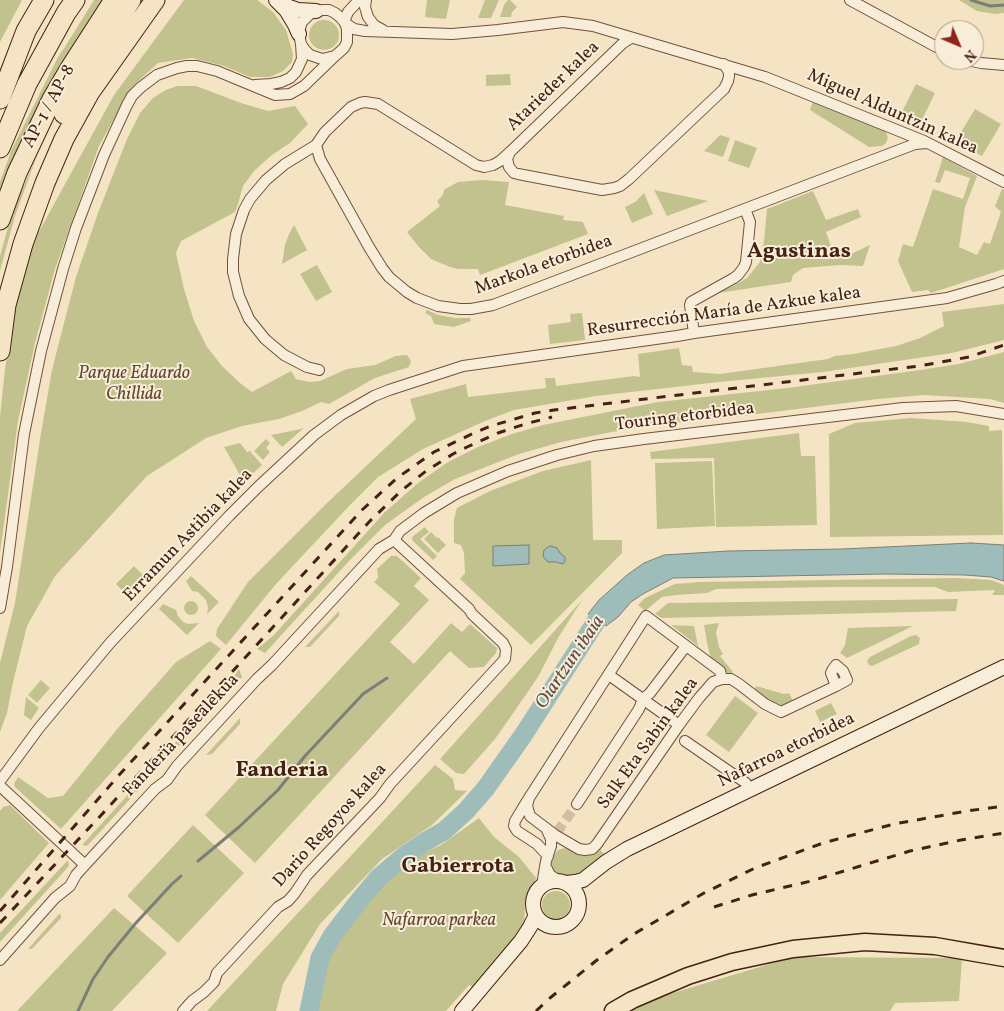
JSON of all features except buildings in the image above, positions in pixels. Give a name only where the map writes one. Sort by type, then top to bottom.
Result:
[{"type":"highway","points":[[3,92],[26,32],[44,0]]},
{"type":"highway","points":[[3,92],[24,51],[54,0]]},
{"type":"highway","points":[[0,148],[27,84],[75,0]]},
{"type":"highway","name":"AP-1 / AP-8","points":[[0,220],[17,173],[52,99],[114,0]]},
{"type":"highway","points":[[0,294],[13,240],[35,178],[54,133],[77,87],[131,0]]},
{"type":"highway","points":[[0,351],[6,305],[23,244],[44,183],[64,139],[90,92],[155,0]]},
{"type":"main road","points":[[278,2],[298,10],[316,11]]},
{"type":"main road","points":[[278,2],[291,18],[300,39]]},
{"type":"main road","name":"Nafarroa etorbidea","points":[[462,1011],[521,941],[530,927],[536,915],[533,908],[533,899],[536,891],[542,885],[549,881],[575,882],[583,880],[627,849],[1004,667]]},
{"type":"main road","name":"Nafarroa etorbidea","points":[[521,941],[534,931],[548,926],[563,926],[570,922],[578,909],[578,898],[581,888],[590,876]]},
{"type":"main road","points":[[562,881],[572,887],[578,898]]},
{"type":"main road","points":[[536,915],[541,922],[548,926]]},
{"type":"main road","points":[[613,1011],[632,1000],[688,976],[732,962],[793,949],[866,942],[935,946],[1004,958]]},
{"type":"street","points":[[345,22],[348,12],[359,0]]},
{"type":"street","points":[[366,0],[366,12],[370,21],[378,28],[388,32]]},
{"type":"street","points":[[850,0],[934,46]]},
{"type":"street","points":[[0,608],[24,434],[41,351],[60,277],[91,188],[115,128],[132,96],[148,80],[157,75],[167,70],[187,66],[217,71],[275,95],[290,94],[304,86],[344,48],[347,42],[345,22],[340,16],[329,10],[316,11],[310,14],[302,22],[300,39],[302,59],[296,72],[290,78],[281,82],[252,85]]},
{"type":"street","name":"Miguel Alduntzin kalea","points":[[345,22],[354,29],[359,30],[452,34],[568,23],[593,26],[765,77],[927,143],[1004,182]]},
{"type":"street","name":"Atarieder kalea","points":[[316,144],[325,132],[351,107],[364,102],[378,104],[476,164],[489,166],[500,161],[510,152],[623,43],[631,38]]},
{"type":"street","points":[[300,39],[305,50],[316,58],[322,59],[335,56]]},
{"type":"street","points":[[984,63],[1004,65]]},
{"type":"street","points":[[510,152],[508,163],[514,173],[596,189],[620,186],[724,89],[729,76],[724,64]]},
{"type":"street","points":[[905,148],[909,141],[908,135]]},
{"type":"street","name":"Markola etorbidea","points":[[888,154],[895,149],[901,139],[908,135]]},
{"type":"street","name":"Markola etorbidea","points":[[316,144],[320,159],[389,277],[406,292],[427,303],[449,308],[471,309],[493,305],[888,154],[921,142],[927,143]]},
{"type":"street","points":[[316,144],[275,171],[250,199],[239,222],[235,240],[233,272],[246,314],[256,330],[284,355],[306,367],[319,370]]},
{"type":"street","points":[[694,333],[691,302],[738,276],[744,267],[750,222],[747,208]]},
{"type":"street","name":"Resurrección María de Azkue kalea","points":[[447,372],[463,366],[947,298],[1004,281]]},
{"type":"street","name":"Erramun Astibia kalea","points":[[0,781],[39,728],[110,643],[258,487],[290,457],[327,425],[358,404],[390,390],[447,372]]},
{"type":"street","name":"Touring etorbidea","points":[[394,540],[400,530],[424,512],[457,493],[508,471],[557,455],[594,446],[903,408],[956,406],[1004,414]]},
{"type":"street","name":"Dario Regoyos kalea","points":[[182,1011],[214,982],[217,973],[224,965],[278,906],[288,901],[307,875],[380,798],[390,784],[503,662],[506,649],[503,643],[394,540]]},
{"type":"street","name":"Fanderia pasealekua","points":[[0,960],[55,898],[70,886],[76,875],[156,789],[168,780],[177,766],[257,679],[379,549],[394,540]]},
{"type":"street","points":[[548,856],[537,844],[518,831],[514,826],[515,821],[646,616],[720,671],[722,679]]},
{"type":"street","points":[[577,804],[639,710],[643,699],[650,693],[686,646]]},
{"type":"street","points":[[609,675],[679,725]]},
{"type":"street","name":"Salk Eta Sabin kalea","points":[[548,856],[558,847],[573,846],[585,850],[594,846],[679,725],[713,682],[731,679],[765,704],[781,712],[836,686]]},
{"type":"street","points":[[685,740],[746,783]]},
{"type":"street","points":[[0,786],[86,865]]},
{"type":"street","points":[[529,798],[527,806],[530,816],[573,846]]},
{"type":"street","points":[[542,885],[551,846],[551,839],[546,828]]},
{"type":"street","points":[[546,867],[550,875],[562,881]]},
{"type":"green space","points":[[0,0],[22,0],[0,42]]},
{"type":"green space","points":[[94,0],[106,0],[0,200],[0,182],[11,151],[58,57]]},
{"type":"green space","points":[[184,0],[257,0],[273,12],[286,30],[293,54],[292,62],[283,71],[270,77],[250,77],[224,66],[192,58],[158,63],[131,88],[99,146],[55,269],[35,343],[18,421],[0,553],[0,417],[5,368],[17,299],[31,246],[114,95]]},
{"type":"green space","points":[[427,0],[450,0],[446,19],[425,17]]},
{"type":"green space","points":[[485,0],[499,0],[491,18],[478,18]]},
{"type":"green space","points":[[508,0],[517,7],[512,12],[511,17],[500,17],[504,5]]},
{"type":"green space","points":[[959,0],[1004,0],[1004,13],[995,14],[977,11]]},
{"type":"green space","points":[[324,20],[335,24],[339,35],[335,46],[324,50],[313,46],[309,35],[313,24]]},
{"type":"green space","points":[[510,74],[511,85],[486,86],[486,75]]},
{"type":"green space","points":[[916,84],[935,93],[919,126],[900,116]]},
{"type":"green space","name":"Parque Eduardo Chillida","points":[[177,86],[196,86],[268,111],[295,106],[308,124],[290,143],[272,155],[254,171],[243,186],[235,212],[181,241],[176,253],[194,321],[207,347],[222,366],[252,392],[291,371],[296,379],[309,382],[320,381],[347,369],[375,365],[396,356],[407,355],[411,361],[409,367],[375,378],[329,404],[321,402],[279,419],[242,426],[206,438],[147,476],[55,576],[27,626],[7,713],[0,732],[0,663],[15,603],[52,370],[76,277],[98,213],[127,139],[140,113],[153,98]]},
{"type":"green space","points":[[813,101],[881,129],[886,132],[888,138],[886,143],[882,146],[869,147],[810,110]]},
{"type":"green space","points":[[975,109],[1001,124],[982,156],[955,142]]},
{"type":"green space","points":[[720,135],[730,138],[723,157],[704,151]]},
{"type":"green space","points":[[735,140],[757,148],[749,168],[728,161]]},
{"type":"green space","points":[[37,156],[15,216],[0,271],[0,256],[8,227]]},
{"type":"green space","points":[[943,157],[977,176],[965,207],[959,247],[977,255],[984,242],[990,244],[1001,212],[995,206],[1002,189],[1004,190],[1004,269],[931,293],[928,290],[912,292],[898,261],[903,244],[913,247],[933,189],[963,199],[970,178],[945,170],[940,183],[935,182]]},
{"type":"green space","points":[[483,180],[509,182],[505,205],[564,216],[563,220],[583,222],[588,234],[480,275],[478,269],[458,269],[431,259],[407,232],[440,206],[437,201],[443,195],[444,190],[458,182]]},
{"type":"green space","points":[[654,190],[708,201],[667,216]]},
{"type":"green space","points":[[813,191],[826,220],[858,209],[861,217],[826,232],[836,255],[847,256],[870,245],[863,266],[840,265],[803,268],[793,275],[791,282],[718,293],[747,278],[760,262],[767,209]]},
{"type":"green space","points":[[644,193],[653,214],[632,223],[625,207],[635,202]]},
{"type":"green space","points":[[294,225],[307,250],[282,264],[285,245]]},
{"type":"green space","points":[[317,265],[332,292],[316,301],[300,274]]},
{"type":"green space","points":[[1004,304],[1004,340],[952,353],[823,372],[596,396],[514,410],[485,421],[423,449],[378,477],[276,584],[226,645],[216,636],[217,629],[248,582],[327,503],[416,419],[410,399],[466,384],[468,397],[546,388],[545,378],[555,378],[556,386],[634,376],[640,377],[638,354],[679,348],[682,365],[692,366],[693,372],[720,374],[828,359],[835,356],[896,346],[920,338],[944,326],[942,312]]},
{"type":"green space","points":[[427,310],[438,315],[470,318],[471,321],[454,327],[434,324],[431,316],[425,313]]},
{"type":"green space","points":[[582,313],[585,340],[550,344],[548,325],[571,322],[570,314]]},
{"type":"green space","points":[[1004,352],[1004,403],[990,399],[924,395],[664,424],[561,442],[519,454],[455,479],[424,497],[385,525],[349,561],[265,653],[257,649],[273,636],[385,512],[418,483],[448,462],[478,447],[543,425],[658,402],[787,388],[913,371],[959,364]]},
{"type":"green space","points":[[911,418],[967,422],[989,426],[989,431],[1002,430],[1003,535],[830,537],[829,434],[855,423]]},
{"type":"green space","points":[[304,428],[282,447],[271,435],[296,430]]},
{"type":"green space","points":[[799,433],[801,456],[815,456],[817,525],[716,527],[714,458],[651,459],[650,452]]},
{"type":"green space","points":[[266,439],[270,443],[266,448],[270,452],[263,460],[254,451]]},
{"type":"green space","points":[[240,443],[262,465],[244,482],[224,447]]},
{"type":"green space","points":[[591,460],[593,540],[622,540],[622,553],[531,645],[460,579],[465,573],[464,553],[461,545],[454,543],[454,519],[457,508],[490,491],[543,471]]},
{"type":"green space","points":[[712,461],[715,526],[657,529],[655,463]]},
{"type":"green space","points":[[425,527],[429,532],[420,539],[437,556],[433,560],[412,539],[413,536]]},
{"type":"green space","points":[[431,532],[446,545],[438,553],[424,539]]},
{"type":"green space","points":[[391,556],[397,556],[421,578],[414,586],[429,600],[390,642],[414,664],[451,623],[462,632],[470,624],[497,648],[496,653],[484,667],[469,668],[450,651],[255,863],[205,815],[400,604],[374,582],[378,578],[377,569]]},
{"type":"green space","points":[[134,566],[146,578],[129,597],[116,584]]},
{"type":"green space","points":[[191,576],[219,602],[207,614],[206,600],[198,592],[192,591],[186,581]]},
{"type":"green space","points":[[957,578],[991,580],[1004,585],[1004,595],[992,595],[995,590],[948,592],[935,587],[716,589],[707,593],[662,597],[645,611],[638,605],[645,598],[675,584]]},
{"type":"green space","points":[[958,599],[956,611],[662,618],[655,614],[668,603]]},
{"type":"green space","points":[[582,600],[558,638],[538,677],[495,739],[464,774],[456,773],[440,759]]},
{"type":"green space","points":[[188,601],[194,601],[198,608],[194,615],[188,615],[184,611],[184,605]]},
{"type":"green space","points":[[163,604],[176,610],[183,622],[188,624],[199,623],[187,635],[159,609]]},
{"type":"green space","points":[[339,611],[339,616],[310,647],[305,647]]},
{"type":"green space","points":[[719,623],[716,633],[719,647],[723,654],[720,656],[733,672],[730,675],[711,659],[707,643],[704,625]]},
{"type":"green space","points":[[671,625],[694,626],[698,646]]},
{"type":"green space","points":[[913,626],[847,658],[840,653],[845,645],[848,628]]},
{"type":"green space","points":[[916,635],[920,638],[919,644],[872,666],[869,665],[867,661],[870,657]]},
{"type":"green space","points":[[210,641],[221,649],[61,829],[15,787],[14,784],[18,777],[48,798],[63,796],[118,728],[176,662]]},
{"type":"green space","points":[[239,669],[242,677],[87,846],[82,845],[230,683]]},
{"type":"green space","points":[[41,680],[50,688],[37,703],[28,695]]},
{"type":"green space","points":[[756,686],[784,694],[789,693],[793,701],[779,707],[768,702],[754,691]]},
{"type":"green space","points":[[735,696],[758,713],[729,752],[706,735]]},
{"type":"green space","points":[[26,697],[39,708],[31,720],[24,715]]},
{"type":"green space","points":[[831,703],[837,714],[820,722],[815,711]]},
{"type":"green space","points":[[240,718],[240,724],[212,754],[206,755]]},
{"type":"green space","points":[[435,765],[453,779],[455,790],[467,791],[432,825],[382,859],[320,924],[283,984],[276,1011],[207,1011]]},
{"type":"green space","points":[[10,805],[49,843],[0,900],[0,811],[3,807]]},
{"type":"green space","name":"Nafarroa parkea","points":[[479,818],[494,837],[519,857],[536,878],[525,902],[524,930],[474,988],[469,985],[446,1011],[313,1011],[314,997],[328,949],[347,921],[371,893],[395,869],[441,845]]},
{"type":"green space","points":[[193,825],[244,873],[178,943],[127,896]]},
{"type":"green space","points":[[601,846],[601,851],[608,854],[580,876],[572,878],[562,877],[555,873],[551,866],[554,855],[558,850]]},
{"type":"green space","points":[[68,860],[69,866],[0,942],[0,933]]},
{"type":"green space","points":[[556,891],[566,895],[570,905],[566,915],[556,919],[546,915],[542,905],[546,895]]},
{"type":"green space","points":[[114,908],[167,953],[112,1011],[17,1011]]},
{"type":"green space","points":[[60,913],[61,918],[32,949],[28,949]]},
{"type":"green space","points":[[793,957],[962,958],[959,1001],[895,1003],[890,1011],[630,1011],[646,1001]]},
{"type":"water","name":"Oiartzun ibaia","points":[[971,543],[1004,545],[1004,581],[991,577],[965,575],[885,574],[673,578],[631,602],[618,617],[606,626],[588,614],[599,600],[627,575],[644,563],[664,555]]},
{"type":"water","points":[[529,545],[529,564],[493,566],[493,546]]},
{"type":"water","points":[[551,546],[557,548],[565,557],[563,564],[548,562],[544,558],[544,550]]},
{"type":"waterway","points":[[971,0],[990,6],[1004,5]]},
{"type":"waterway","name":"Oiartzun ibaia","points":[[309,1011],[320,958],[332,936],[378,878],[404,856],[444,831],[466,811],[486,788],[524,734],[597,620],[614,601]]},
{"type":"waterway","points":[[198,861],[239,827],[278,790],[305,756],[363,694],[387,678]]},
{"type":"waterway","points":[[78,1011],[93,979],[108,957],[135,924],[181,876]]},
{"type":"tunnel","points":[[557,832],[577,804]]},
{"type":"railway","points":[[0,911],[120,774],[362,510],[397,478],[434,452],[491,426],[535,413],[919,366],[969,357],[1004,345]]},
{"type":"railway","points":[[0,923],[369,522],[401,491],[426,471],[467,447],[498,433],[552,417]]},
{"type":"railway","points":[[536,1011],[597,960],[634,934],[704,893],[755,868],[823,843],[894,824],[1004,806]]},
{"type":"railway","points":[[714,907],[752,895],[811,881],[910,851],[1004,833]]},
{"type":"district","name":"Agustinas","points":[[799,253]]},
{"type":"district","name":"Fanderia","points":[[282,772]]},
{"type":"district","name":"Gabierrota","points":[[458,868]]}]
